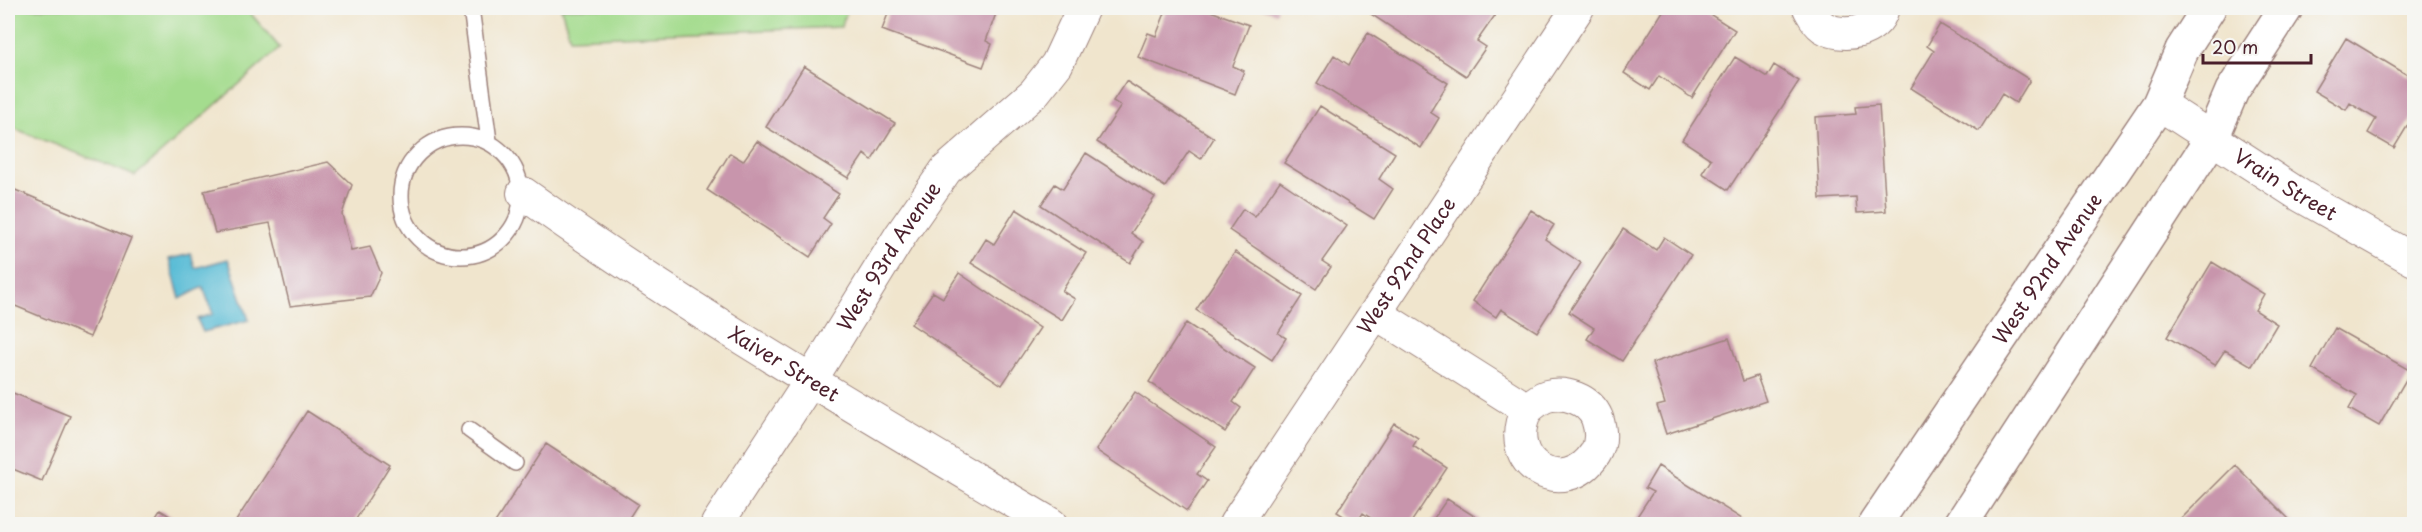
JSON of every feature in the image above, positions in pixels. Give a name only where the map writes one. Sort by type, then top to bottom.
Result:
[{"type":"main road","name":"West 92nd Avenue","points":[[1875,525],[2159,104],[2182,50],[2209,8]]},
{"type":"main road","points":[[1961,525],[2212,138],[2232,91],[2286,8]]},
{"type":"street","name":"West 93rd Avenue","points":[[717,525],[811,380],[900,236],[946,170],[1034,93],[1057,64],[1083,8]]},
{"type":"street","name":"West 92nd Place","points":[[1235,525],[1578,8]]},
{"type":"street","points":[[1809,8],[1815,20],[1824,27],[1845,34],[1864,30],[1875,22],[1883,8]]},
{"type":"street","name":"Vrain Street","points":[[2159,104],[2301,196],[2415,260]]},
{"type":"street","name":"Xaiver Street","points":[[523,193],[593,243],[811,380],[1051,525]]},
{"type":"street","points":[[1377,314],[1527,409]]},
{"type":"lane","points":[[471,8],[489,141]]},
{"type":"lane","points":[[469,135],[489,141],[513,162],[523,193],[519,214],[510,233],[494,247],[475,255],[453,256],[434,250],[417,237],[406,219],[401,199],[403,177],[413,159],[429,144],[448,136],[469,135]]},
{"type":"lane","points":[[469,430],[515,463]]},
{"type":"green space","points":[[8,8],[246,8],[280,48],[135,176],[8,126]]},
{"type":"green space","points":[[561,8],[848,8],[841,27],[570,38]]},
{"type":"water","points":[[191,254],[195,268],[228,259],[249,320],[203,332],[197,319],[213,314],[203,287],[180,299],[169,259]]},
{"type":"building","points":[[890,8],[998,8],[986,41],[992,44],[983,67],[882,30]]},
{"type":"building","points":[[1167,8],[1202,8],[1249,25],[1233,66],[1244,71],[1235,94],[1138,57],[1148,33],[1156,36]]},
{"type":"building","points":[[1261,8],[1278,8],[1276,13]]},
{"type":"building","points":[[1364,8],[1486,8],[1496,14],[1477,41],[1486,47],[1466,76]]},
{"type":"building","points":[[1665,8],[1700,8],[1735,30],[1692,98],[1659,76],[1650,90],[1624,73]]},
{"type":"building","points":[[1940,24],[2030,80],[2016,103],[2002,94],[1979,131],[1911,88],[1934,51],[1927,46]]},
{"type":"building","points":[[1368,33],[1448,83],[1430,112],[1439,118],[1421,148],[1317,83],[1334,55],[1349,65]]},
{"type":"building","points":[[2346,38],[2414,79],[2414,115],[2394,148],[2368,133],[2376,119],[2350,103],[2346,110],[2314,91]]},
{"type":"building","points":[[1735,57],[1767,77],[1774,65],[1799,81],[1728,190],[1702,173],[1711,159],[1682,140]]},
{"type":"building","points":[[804,66],[895,123],[872,160],[864,154],[848,178],[766,127]]},
{"type":"building","points":[[1126,81],[1214,138],[1201,159],[1189,151],[1165,187],[1097,142],[1121,106],[1113,101]]},
{"type":"building","points":[[1879,105],[1886,211],[1857,213],[1856,197],[1820,199],[1815,117],[1856,114],[1855,107]]},
{"type":"building","points":[[1320,106],[1395,153],[1379,179],[1393,189],[1374,219],[1284,163]]},
{"type":"building","points":[[757,141],[839,194],[823,218],[831,224],[810,257],[707,190],[730,153],[743,161]]},
{"type":"building","points":[[1086,153],[1155,197],[1131,233],[1143,242],[1130,263],[1041,205],[1055,184],[1063,189]]},
{"type":"building","points":[[328,162],[352,185],[342,214],[351,251],[370,247],[381,273],[370,297],[290,306],[270,223],[215,233],[204,191]]},
{"type":"building","points":[[1280,181],[1347,226],[1322,261],[1331,267],[1316,289],[1229,230],[1243,209],[1255,217]]},
{"type":"building","points":[[8,187],[131,238],[90,337],[8,303]]},
{"type":"building","points":[[1016,209],[1086,253],[1062,291],[1075,299],[1062,320],[971,263],[986,239],[994,244]]},
{"type":"building","points":[[1531,210],[1554,225],[1545,239],[1581,263],[1537,332],[1501,309],[1496,317],[1473,301]]},
{"type":"building","points":[[1623,229],[1656,250],[1664,237],[1691,255],[1622,361],[1587,339],[1594,328],[1569,312]]},
{"type":"building","points":[[1235,252],[1302,296],[1278,333],[1286,338],[1272,360],[1196,310]]},
{"type":"building","points":[[2212,262],[2264,294],[2255,310],[2277,324],[2252,366],[2225,350],[2215,365],[2167,337]]},
{"type":"building","points":[[959,273],[1040,328],[1002,385],[911,324],[933,292],[943,298]]},
{"type":"building","points":[[1186,323],[1255,368],[1233,402],[1241,408],[1225,432],[1149,382]]},
{"type":"building","points":[[2335,328],[2411,371],[2379,426],[2349,409],[2357,395],[2312,369]]},
{"type":"building","points":[[1729,338],[1743,381],[1757,376],[1766,401],[1666,434],[1657,406],[1665,404],[1652,363]]},
{"type":"building","points":[[8,391],[70,416],[42,481],[8,467]]},
{"type":"building","points":[[1135,392],[1216,447],[1197,474],[1207,481],[1187,511],[1096,450]]},
{"type":"building","points":[[307,411],[390,465],[353,524],[234,524]]},
{"type":"building","points":[[1394,423],[1418,438],[1413,446],[1447,468],[1410,524],[1380,524],[1363,513],[1356,524],[1337,512]]},
{"type":"building","points":[[546,444],[638,504],[625,524],[494,524]]},
{"type":"building","points":[[2235,465],[2294,524],[2185,524],[2180,520]]},
{"type":"building","points":[[1658,466],[1750,524],[1632,524],[1653,492],[1645,488]]},
{"type":"building","points":[[1447,499],[1479,519],[1475,524],[1430,524]]},
{"type":"building","points":[[160,510],[182,524],[151,524]]}]
